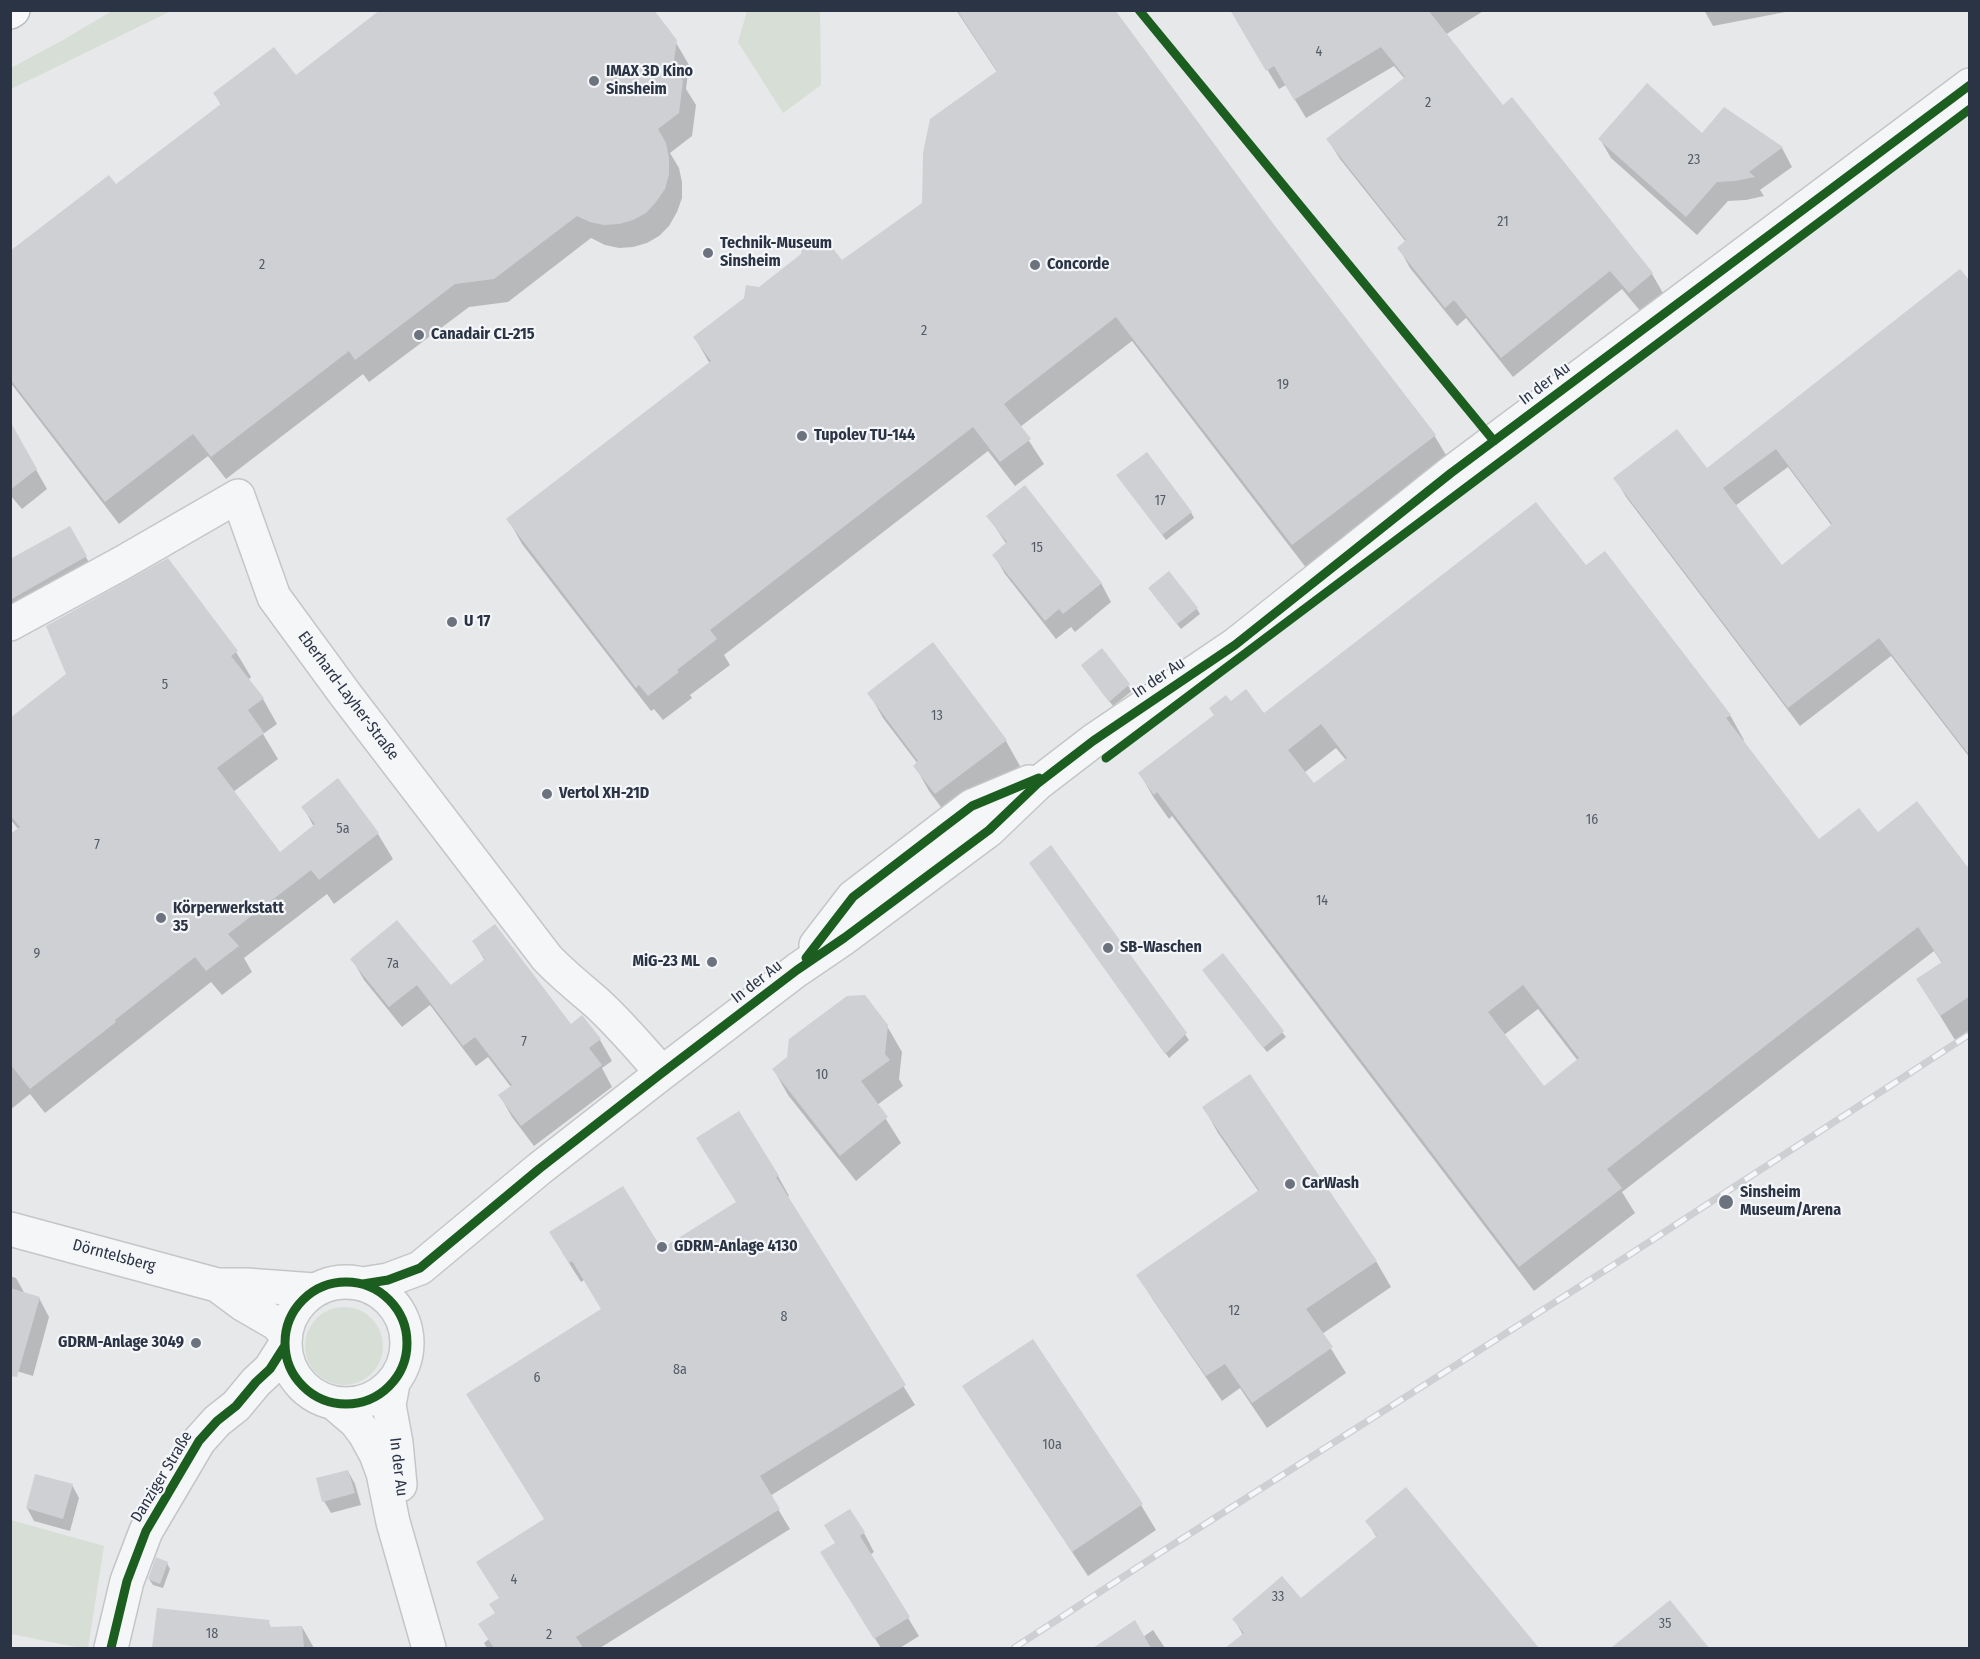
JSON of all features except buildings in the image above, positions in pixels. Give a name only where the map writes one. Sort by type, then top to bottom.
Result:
[{"type":"street","name":"In der Au","points":[[363,1284],[388,1280],[420,1268],[539,1169],[662,1072],[989,830],[1037,784],[1093,741],[1235,645],[1451,473],[1970,85]]},
{"type":"street","name":"Eberhard-Layher-Straße","points":[[10,624],[238,496],[274,597],[345,694],[548,958],[575,986],[614,1019],[662,1072]]},
{"type":"street","name":"Dörntelsberg","points":[[10,1229],[217,1285],[314,1290]]},
{"type":"street","name":"In der Au","points":[[400,1313],[405,1294],[420,1268]]},
{"type":"street","points":[[246,1393],[272,1393],[326,1401],[357,1403],[376,1396],[393,1383],[402,1367],[407,1349],[406,1330],[400,1313],[390,1300],[378,1290],[363,1284],[346,1281],[314,1290],[300,1302],[290,1317],[285,1341],[290,1368],[301,1385],[326,1401]]},
{"type":"street","name":"Dörntelsberg","points":[[217,1285],[244,1305],[277,1324],[285,1341]]},
{"type":"street","name":"Danziger Straße","points":[[111,1648],[127,1581],[146,1531],[199,1441],[270,1369],[285,1341]]},
{"type":"street","name":"In der Au","points":[[393,1383],[389,1405],[405,1522],[403,1552]]},
{"type":"street","name":"In der Au","points":[[326,1401],[356,1422],[376,1454],[429,1648]]},
{"type":"shaded area","points":[[112,11],[171,11],[11,89],[11,68]]},
{"type":"shaded area","points":[[747,11],[820,11],[821,85],[783,113],[738,42]]},
{"type":"shaded area","points":[[344,1307],[359,1310],[371,1319],[380,1331],[383,1346],[380,1361],[371,1373],[359,1382],[344,1385],[329,1382],[317,1373],[308,1361],[305,1346],[308,1331],[317,1319],[329,1310]]},
{"type":"shaded area","points":[[11,1520],[104,1546],[88,1648],[11,1634]]},
{"type":"railway","points":[[1014,1648],[1970,1034]]},
{"type":"cycle path","points":[[1139,10],[1494,441]]},
{"type":"cycle path","points":[[363,1284],[388,1280],[420,1268],[539,1169],[662,1073],[797,970],[844,938],[989,830],[1037,784],[1093,741],[1235,645],[1451,473],[1970,85]]},
{"type":"cycle path","points":[[1106,758],[1970,109]]},
{"type":"cycle path","points":[[806,958],[853,897],[972,806],[1039,778]]},
{"type":"cycle path","points":[[346,1282],[369,1287],[380,1292],[389,1300],[397,1309],[402,1320],[407,1343],[402,1366],[397,1377],[389,1386],[380,1394],[369,1399],[346,1404],[323,1399],[312,1394],[303,1386],[295,1377],[290,1366],[285,1343],[290,1320],[295,1309],[303,1300],[312,1292],[323,1287],[346,1282]]},
{"type":"cycle path","points":[[111,1648],[127,1581],[146,1531],[199,1441],[270,1369],[284,1347]]},
{"type":"place","name":"IMAX 3D Kino Sinsheim","points":[[594,81]]},
{"type":"place","name":"Technik-Museum Sinsheim","points":[[708,253]]},
{"type":"place","name":"Concorde","points":[[1035,265]]},
{"type":"place","name":"Canadair CL-215","points":[[419,335]]},
{"type":"place","name":"Tupolev TU-144","points":[[802,436]]},
{"type":"place","name":"U 17","points":[[452,622]]},
{"type":"place","name":"Vertol XH-21D","points":[[547,794]]},
{"type":"place","name":"Körperwerkstatt 35","points":[[161,918]]},
{"type":"place","name":"SB-Waschen","points":[[1108,948]]},
{"type":"place","name":"MiG-23 ML","points":[[712,962]]},
{"type":"place","name":"CarWash","points":[[1290,1184]]},
{"type":"place","name":"Sinsheim Museum/Arena","points":[[1726,1202]]},
{"type":"place","name":"GDRM-Anlage 4130","points":[[662,1247]]},
{"type":"place","name":"GDRM-Anlage 3049","points":[[196,1343]]}]
